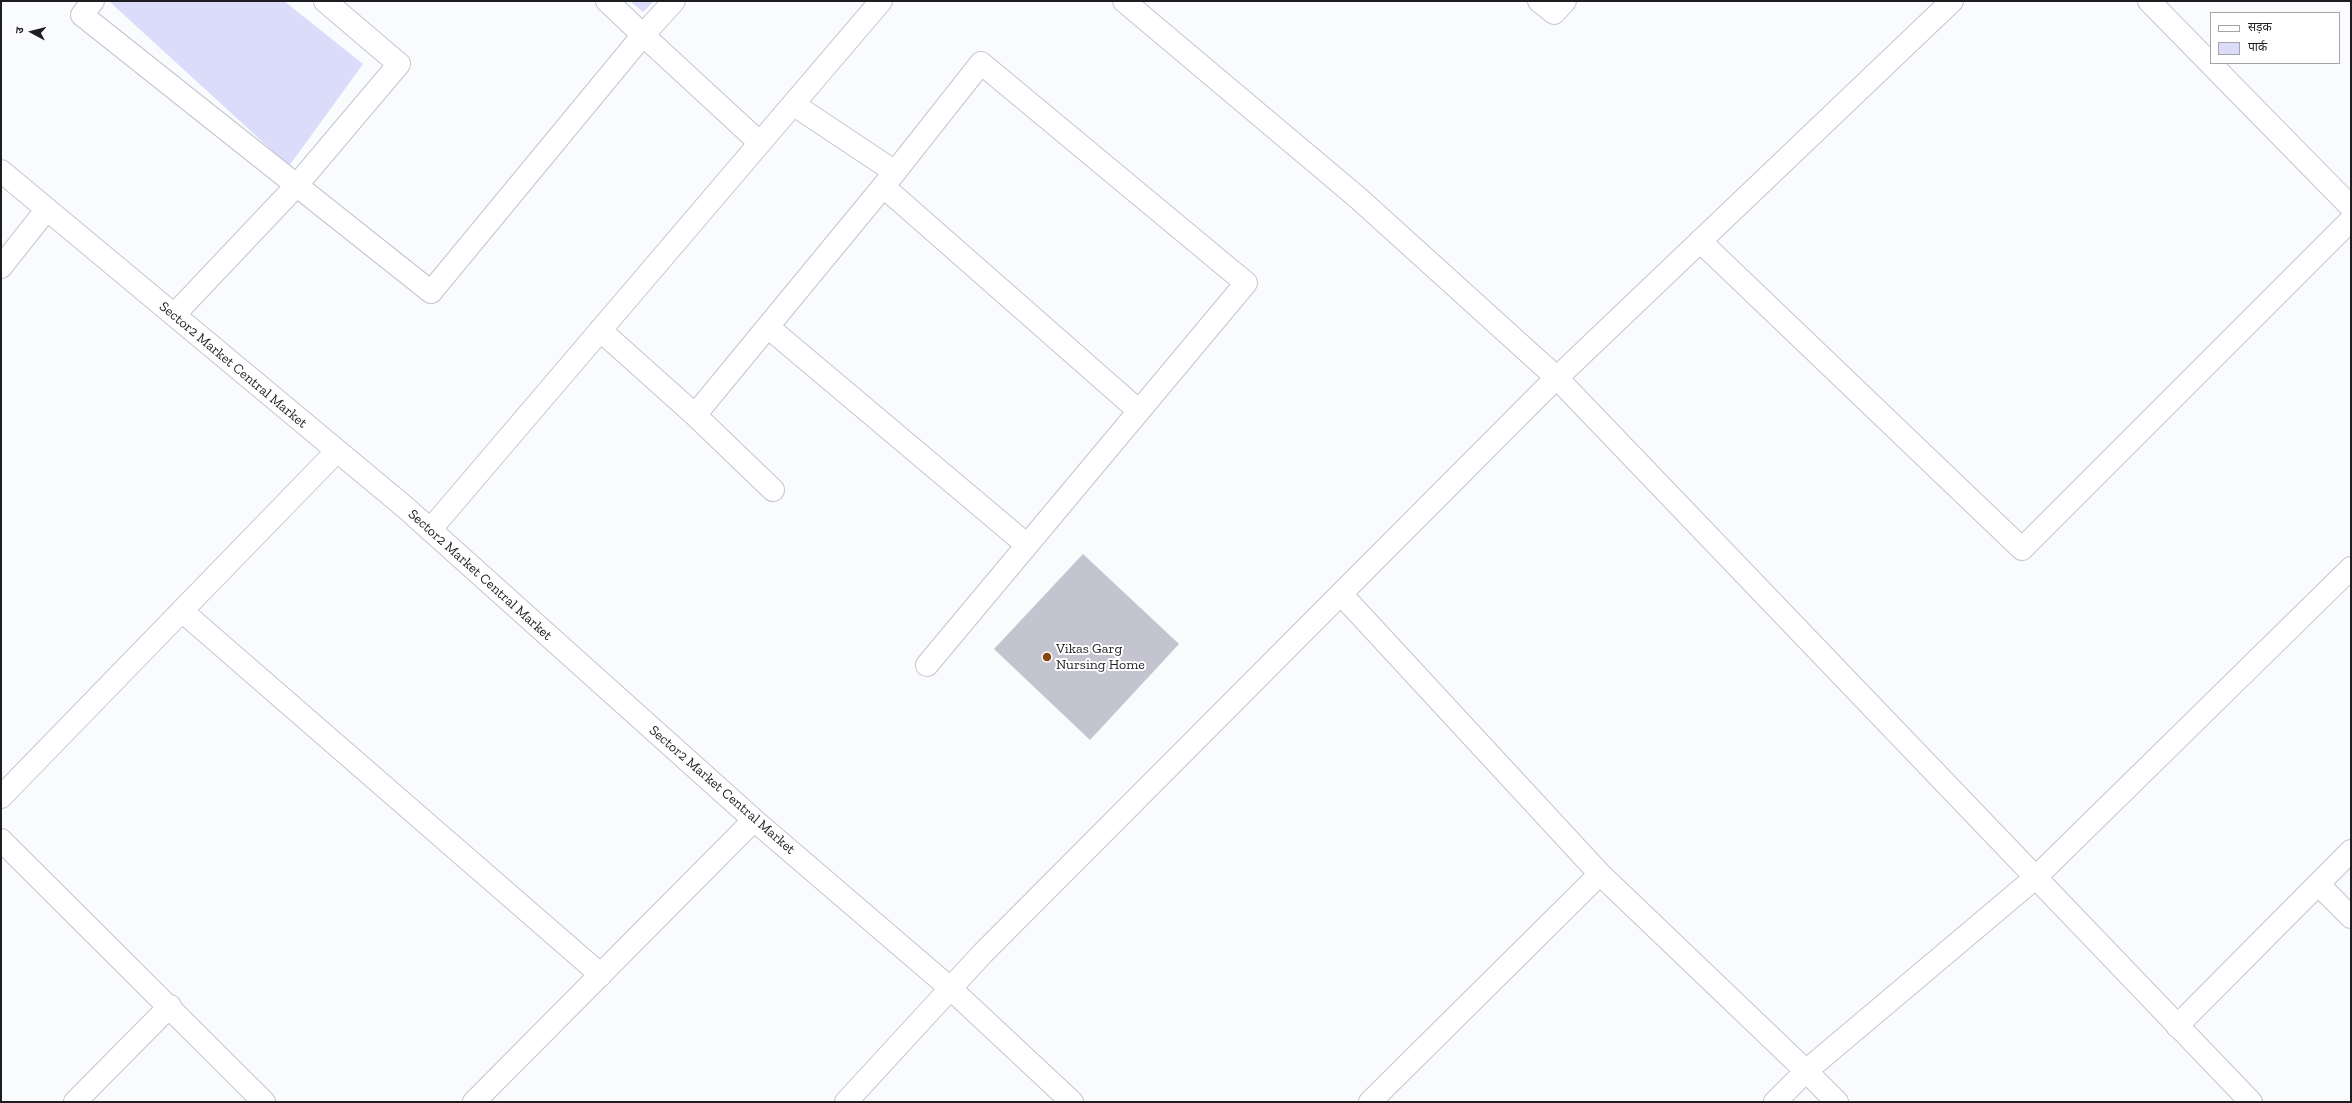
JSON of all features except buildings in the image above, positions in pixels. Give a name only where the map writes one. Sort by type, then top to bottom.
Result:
[{"type":"street","points":[[93,1],[82,15],[431,292],[643,35],[674,1]]},
{"type":"street","points":[[174,316],[296,186],[399,64],[325,1]]},
{"type":"street","points":[[607,1],[760,143]]},
{"type":"street","points":[[430,530],[881,1]]},
{"type":"street","points":[[1124,1],[1357,197],[1557,378],[2251,1102]]},
{"type":"street","points":[[1539,1],[1554,13],[1565,1]]},
{"type":"street","points":[[846,1102],[983,953],[1557,378],[1952,1]]},
{"type":"street","points":[[2149,1],[2210,63]]},
{"type":"street","points":[[695,415],[890,179],[981,63],[1246,283],[927,665]]},
{"type":"street","points":[[2211,64],[2351,207]]},
{"type":"street","points":[[793,104],[890,179],[1139,411]]},
{"type":"street","name":"Sector2 Market Central Market","points":[[1,172],[337,450],[430,530],[754,820],[950,988],[1072,1102]]},
{"type":"street","points":[[1,267],[47,209]]},
{"type":"street","points":[[1700,241],[2022,549],[2351,220]]},
{"type":"street","points":[[768,327],[1027,545]]},
{"type":"street","points":[[600,330],[695,415],[773,490]]},
{"type":"street","points":[[1,797],[337,450]]},
{"type":"street","points":[[1775,1102],[1806,1071],[2035,878],[2351,570]]},
{"type":"street","points":[[1341,594],[1600,874],[1837,1102]]},
{"type":"street","points":[[182,611],[601,975]]},
{"type":"street","points":[[474,1102],[754,820]]},
{"type":"street","points":[[1,840],[170,1006],[264,1102]]},
{"type":"street","points":[[2177,1026],[2351,851]]},
{"type":"street","points":[[1370,1102],[1600,874]]},
{"type":"street","points":[[2318,884],[2351,917]]},
{"type":"street","points":[[75,1102],[170,1006]]},
{"type":"green space","points":[[112,1],[284,1],[363,64],[289,166],[111,3]]},
{"type":"green space","points":[[630,1],[654,1],[643,12]]},
{"type":"place","name":"Vikas Garg Nursing Home","points":[[1047,657]]}]
